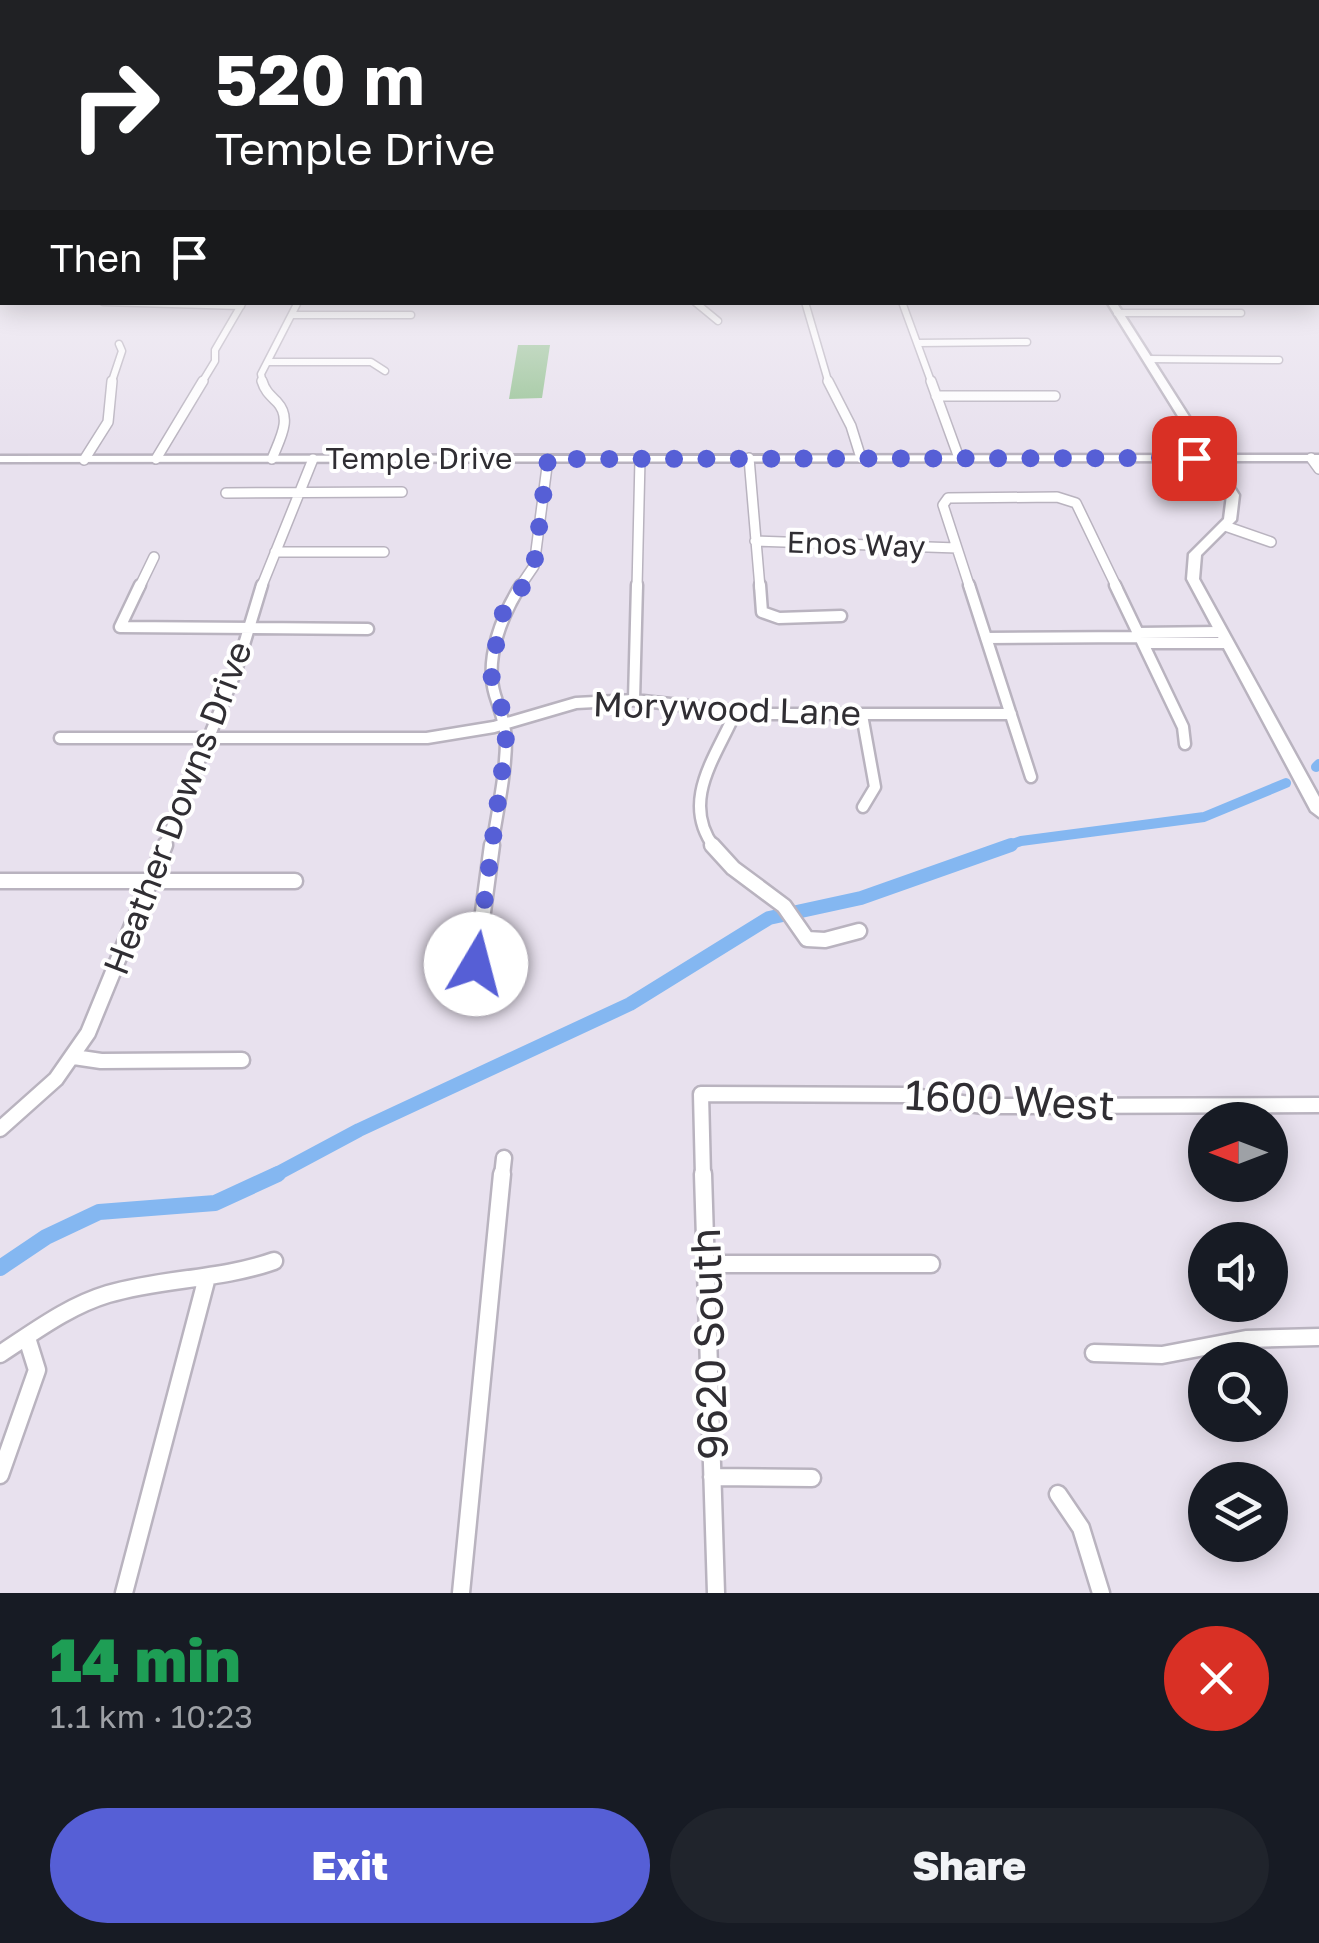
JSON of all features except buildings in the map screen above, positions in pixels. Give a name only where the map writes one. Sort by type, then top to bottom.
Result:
[{"type":"main road","points":[[1113,305],[1233,494],[1234,510],[1225,526],[1202,544],[1191,565],[1195,586],[1319,811]]},
{"type":"street","points":[[156,459],[216,360],[215,350],[241,305]]},
{"type":"street","points":[[272,459],[286,420],[283,409],[261,384],[297,305]]},
{"type":"street","points":[[699,305],[718,321]]},
{"type":"street","points":[[807,305],[832,394],[851,426],[862,458]]},
{"type":"street","points":[[903,305],[959,458]]},
{"type":"street","points":[[1117,313],[1241,313]]},
{"type":"street","points":[[292,316],[410,315]]},
{"type":"street","points":[[917,343],[1027,342]]},
{"type":"street","points":[[84,460],[108,422],[112,378],[122,351],[119,344]]},
{"type":"street","points":[[1147,360],[1279,360]]},
{"type":"street","points":[[268,362],[371,362],[384,371]]},
{"type":"street","points":[[936,396],[1054,396]]},
{"type":"street","points":[[634,700],[640,458]]},
{"type":"street","points":[[749,458],[754,541],[765,616],[841,616]]},
{"type":"street","points":[[1315,458],[1319,469]]},
{"type":"street","name":"Temple Drive","points":[[0,459],[1315,458]]},
{"type":"street","name":"Heather Downs Drive","points":[[0,1129],[56,1079],[74,1056],[99,1008],[236,671],[275,552],[314,459]]},
{"type":"street","points":[[476,964],[506,724],[491,682],[499,624],[506,605],[527,582],[534,566],[548,459]]},
{"type":"street","points":[[226,493],[402,492]]},
{"type":"street","points":[[1031,777],[943,506],[946,499],[1056,496],[1073,501],[1183,727],[1185,744]]},
{"type":"street","points":[[1225,526],[1271,542]]},
{"type":"street","name":"Enos Way","points":[[754,541],[956,548]]},
{"type":"street","points":[[275,552],[384,552]]},
{"type":"street","points":[[154,557],[120,627],[368,629]]},
{"type":"street","points":[[986,638],[1223,638]]},
{"type":"street","name":"Morywood Lane","points":[[60,738],[427,738],[506,724],[576,704],[634,700],[676,702],[735,713],[1010,714]]},
{"type":"street","points":[[735,713],[701,784],[701,823],[724,863],[790,913],[801,934],[816,941],[859,931]]},
{"type":"street","points":[[862,714],[875,787],[863,807]]},
{"type":"street","points":[[0,880],[294,881]]},
{"type":"street","points":[[74,1056],[101,1061],[242,1060]]},
{"type":"street","name":"1600 West","points":[[702,1094],[906,1095],[983,1106],[1319,1106]]},
{"type":"street","name":"9620 South","points":[[702,1094],[716,1593]]},
{"type":"street","points":[[460,1593],[504,1158]]},
{"type":"street","points":[[0,1354],[74,1308],[104,1296],[206,1280],[274,1262]]},
{"type":"street","points":[[706,1264],[931,1264]]},
{"type":"street","points":[[124,1593],[206,1280]]},
{"type":"street","points":[[1094,1354],[1162,1356],[1246,1339],[1319,1337]]},
{"type":"street","points":[[0,1475],[37,1370],[27,1338]]},
{"type":"street","points":[[712,1476],[812,1478]]},
{"type":"street","points":[[1058,1494],[1076,1514],[1088,1538],[1101,1593]]},
{"type":"green space","points":[[518,345],[550,345],[542,398],[509,399]]},
{"type":"waterway","points":[[1316,767],[1319,764]]},
{"type":"waterway","points":[[1004,847],[1021,841],[1204,817],[1286,783]]},
{"type":"waterway","points":[[273,1176],[359,1130],[630,1004],[769,918],[861,898],[1011,845]]},
{"type":"waterway","points":[[0,1268],[46,1237],[99,1212],[215,1203],[278,1174]]},
{"type":"route","points":[[476,964],[506,742],[506,724],[491,682],[492,671],[502,614],[532,574],[548,459],[1194,458]]}]
